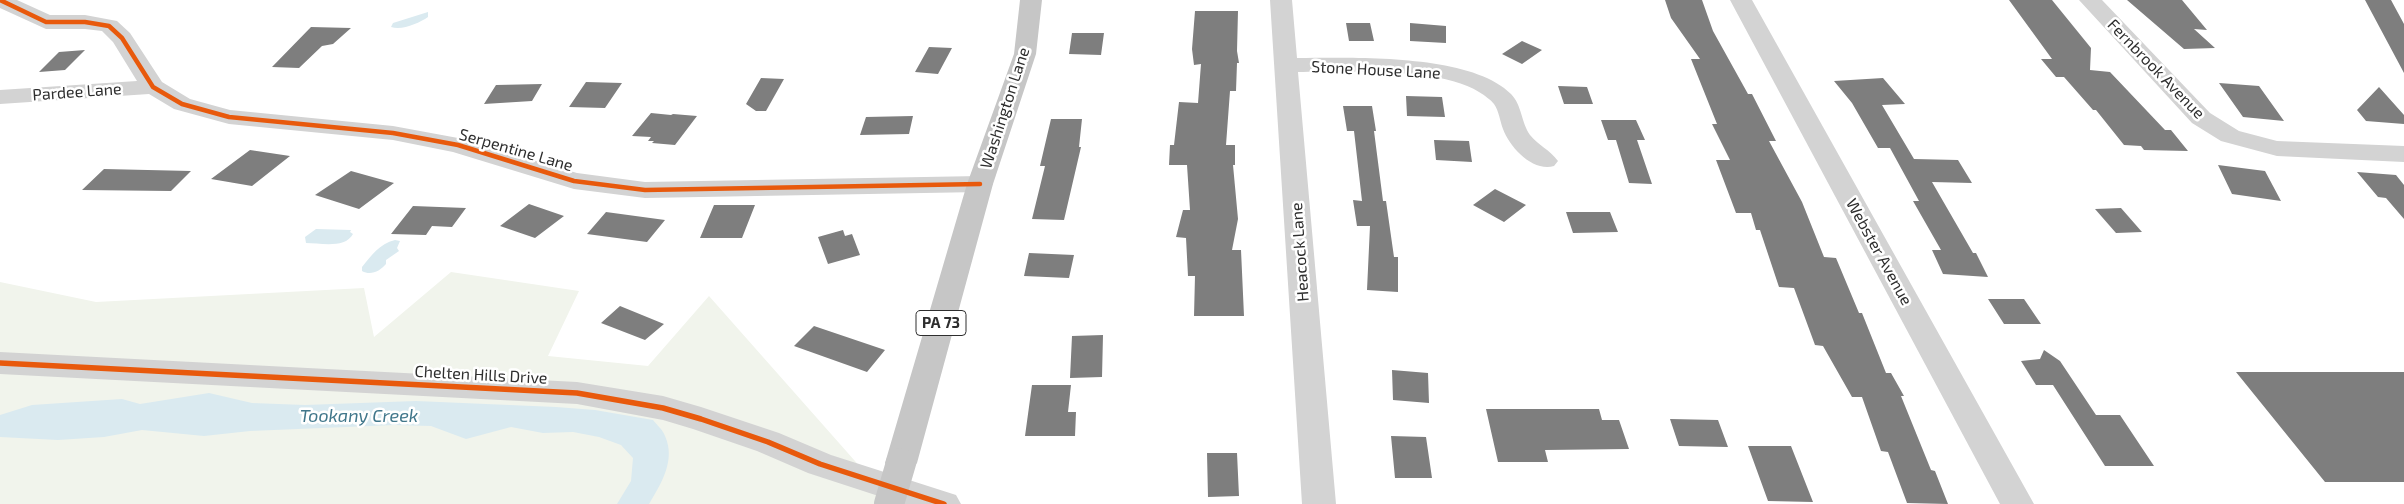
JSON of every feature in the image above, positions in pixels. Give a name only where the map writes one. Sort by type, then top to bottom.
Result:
[{"type":"main road","name":"Washington Lane","points":[[889,504],[980,184],[1025,54],[1031,0]]},
{"type":"street","name":"Serpentine Lane","points":[[0,0],[46,22],[85,22],[110,26],[122,38],[153,87],[182,104],[229,117],[393,134],[458,145],[574,181],[645,190],[980,184]]},
{"type":"street","name":"Heacock Lane","points":[[1281,0],[1319,504]]},
{"type":"street","name":"Webster Avenue","points":[[1741,0],[2017,504]]},
{"type":"street","name":"Fernbrook Avenue","points":[[2090,0],[2201,118],[2230,136],[2278,148],[2404,154]]},
{"type":"street","name":"Stone House Lane","points":[[1285,65],[1408,68],[1462,77],[1492,90],[1503,99],[1517,134],[1545,161]]},
{"type":"street","name":"Pardee Lane","points":[[0,97],[153,87]]},
{"type":"street","name":"Chelten Hills Drive","points":[[0,362],[577,393],[663,408],[702,419],[768,442],[820,464],[944,504]]},
{"type":"shaded area","points":[[451,272],[579,291],[548,356],[648,366],[709,296],[893,504],[0,504],[0,282],[96,302],[364,288],[374,337]]},
{"type":"water","points":[[428,12],[428,17],[415,24],[400,28],[391,27],[393,23]]},
{"type":"water","points":[[316,229],[351,230],[350,232],[353,234],[344,242],[306,243],[305,237]]},
{"type":"water","points":[[395,240],[400,241],[397,248],[399,251],[386,260],[384,267],[372,273],[362,271],[362,267],[376,250],[384,244]]},
{"type":"water","name":"Tookany Creek","points":[[209,393],[252,403],[305,405],[416,401],[595,410],[653,420],[665,436],[669,454],[668,463],[662,480],[649,504],[617,504],[631,481],[633,458],[621,445],[599,437],[573,432],[543,433],[511,427],[466,439],[431,426],[394,425],[250,431],[204,436],[142,430],[104,437],[58,440],[0,437],[0,415],[32,405],[122,399],[140,404]]},
{"type":"building","points":[[1665,0],[1702,0],[1713,31],[1748,94],[1752,94],[1776,141],[1769,141],[1802,202],[1824,257],[1836,258],[1859,313],[1862,313],[1886,373],[1891,373],[1904,396],[1901,396],[1931,470],[1935,471],[1948,504],[1907,503],[1888,452],[1881,451],[1862,397],[1852,397],[1823,346],[1815,345],[1794,288],[1779,287],[1760,230],[1756,230],[1751,213],[1736,213],[1716,160],[1730,160],[1712,124],[1717,124],[1691,59],[1700,59],[1671,18]]},
{"type":"building","points":[[2009,0],[2052,0],[2091,48],[2090,70],[2110,72],[2165,130],[2171,130],[2188,151],[2144,150],[2141,146],[2124,145],[2096,110],[2093,110],[2064,77],[2056,77],[2041,59],[2052,59]]},
{"type":"building","points":[[2127,0],[2182,0],[2207,30],[2194,29],[2215,48],[2184,49]]},
{"type":"building","points":[[2365,0],[2391,0],[2404,24],[2404,73]]},
{"type":"building","points":[[1195,11],[1238,11],[1237,51],[1239,63],[1237,63],[1236,91],[1230,91],[1226,145],[1235,145],[1235,165],[1233,165],[1238,219],[1232,250],[1241,250],[1244,316],[1194,316],[1195,276],[1188,276],[1186,238],[1176,237],[1183,210],[1190,210],[1187,165],[1169,165],[1170,145],[1174,145],[1179,102],[1198,103],[1201,64],[1194,65],[1192,49]]},
{"type":"building","points":[[1346,23],[1370,23],[1374,41],[1349,41]]},
{"type":"building","points":[[1410,23],[1446,26],[1446,43],[1410,41]]},
{"type":"building","points":[[311,27],[351,28],[333,44],[322,46],[299,68],[272,67]]},
{"type":"building","points":[[1072,33],[1104,33],[1101,55],[1069,54]]},
{"type":"building","points":[[1522,41],[1542,50],[1522,64],[1502,54]]},
{"type":"building","points":[[929,47],[952,48],[938,74],[915,72]]},
{"type":"building","points":[[85,50],[65,70],[39,72],[59,52]]},
{"type":"building","points":[[761,78],[784,79],[766,111],[756,111],[746,104]]},
{"type":"building","points":[[1883,78],[1905,104],[1882,105],[1914,159],[1958,160],[1972,183],[1932,182],[1973,253],[1976,253],[1988,277],[1943,274],[1932,250],[1941,250],[1913,201],[1919,201],[1890,148],[1878,148],[1852,103],[1834,81]]},
{"type":"building","points":[[586,82],[622,83],[605,108],[569,107]]},
{"type":"building","points":[[2219,83],[2259,86],[2284,121],[2243,117]]},
{"type":"building","points":[[542,84],[532,101],[484,104],[496,85]]},
{"type":"building","points":[[1558,86],[1587,87],[1593,104],[1564,104]]},
{"type":"building","points":[[2379,87],[2404,115],[2404,124],[2366,121],[2357,110]]},
{"type":"building","points":[[1406,96],[1442,97],[1445,117],[1407,116]]},
{"type":"building","points":[[1343,106],[1372,106],[1383,201],[1386,201],[1394,257],[1398,257],[1398,292],[1367,290],[1370,226],[1357,226],[1353,200],[1362,201],[1354,131],[1347,131]]},
{"type":"building","points":[[651,113],[697,116],[675,145],[652,143],[654,141],[648,141],[651,137],[632,136]]},
{"type":"building","points":[[913,116],[909,134],[860,135],[866,117]]},
{"type":"building","points":[[1051,119],[1082,119],[1079,147],[1081,147],[1064,220],[1032,219],[1045,166],[1040,166]]},
{"type":"building","points":[[1601,120],[1636,120],[1645,140],[1637,140],[1652,184],[1629,183],[1616,140],[1608,140]]},
{"type":"building","points":[[1434,140],[1469,141],[1472,162],[1436,160]]},
{"type":"building","points":[[250,150],[290,156],[252,186],[211,179]]},
{"type":"building","points":[[2218,165],[2265,171],[2281,201],[2232,194]]},
{"type":"building","points":[[104,169],[191,171],[171,191],[82,190]]},
{"type":"building","points":[[351,171],[394,183],[359,209],[315,195]]},
{"type":"building","points":[[2357,172],[2396,175],[2404,185],[2404,219],[2386,198],[2378,197]]},
{"type":"building","points":[[1495,189],[1526,205],[1504,222],[1473,205]]},
{"type":"building","points":[[529,204],[564,216],[535,238],[500,226]]},
{"type":"building","points":[[714,205],[755,205],[742,238],[700,238]]},
{"type":"building","points":[[413,206],[466,208],[452,227],[432,226],[426,235],[391,234]]},
{"type":"building","points":[[2121,208],[2142,232],[2116,233],[2095,209]]},
{"type":"building","points":[[606,212],[665,220],[647,242],[587,234]]},
{"type":"building","points":[[1566,212],[1610,212],[1618,232],[1573,233]]},
{"type":"building","points":[[843,230],[845,236],[852,234],[860,255],[828,264],[818,237]]},
{"type":"building","points":[[1029,253],[1074,255],[1069,278],[1024,276]]},
{"type":"building","points":[[1988,299],[2024,299],[2041,324],[2004,324]]},
{"type":"building","points":[[620,306],[664,324],[645,340],[601,323]]},
{"type":"building","points":[[814,326],[885,350],[867,372],[794,346]]},
{"type":"building","points":[[1103,335],[1102,377],[1070,378],[1072,336]]},
{"type":"building","points":[[2044,350],[2060,361],[2096,415],[2120,415],[2154,466],[2105,466],[2053,385],[2036,385],[2021,361],[2040,359]]},
{"type":"building","points":[[1392,370],[1428,373],[1429,403],[1393,400]]},
{"type":"building","points":[[2236,372],[2404,372],[2404,482],[2325,482]]},
{"type":"building","points":[[1032,385],[1071,385],[1068,412],[1076,412],[1075,436],[1025,436]]},
{"type":"building","points":[[1486,409],[1599,409],[1602,420],[1619,420],[1629,449],[1545,450],[1548,462],[1498,462]]},
{"type":"building","points":[[1670,419],[1718,420],[1728,447],[1679,446]]},
{"type":"building","points":[[1391,436],[1426,437],[1432,478],[1395,478]]},
{"type":"building","points":[[1748,446],[1791,446],[1813,502],[1768,501]]},
{"type":"building","points":[[1207,453],[1237,453],[1239,496],[1208,497]]},
{"type":"cycle path","points":[[0,0],[46,22],[85,22],[109,26],[122,38],[153,87],[182,104],[229,117],[393,133],[458,145],[574,181],[645,190],[980,184]]},
{"type":"cycle path","points":[[0,363],[577,393],[663,408],[701,419],[768,442],[820,464],[944,504]]}]
